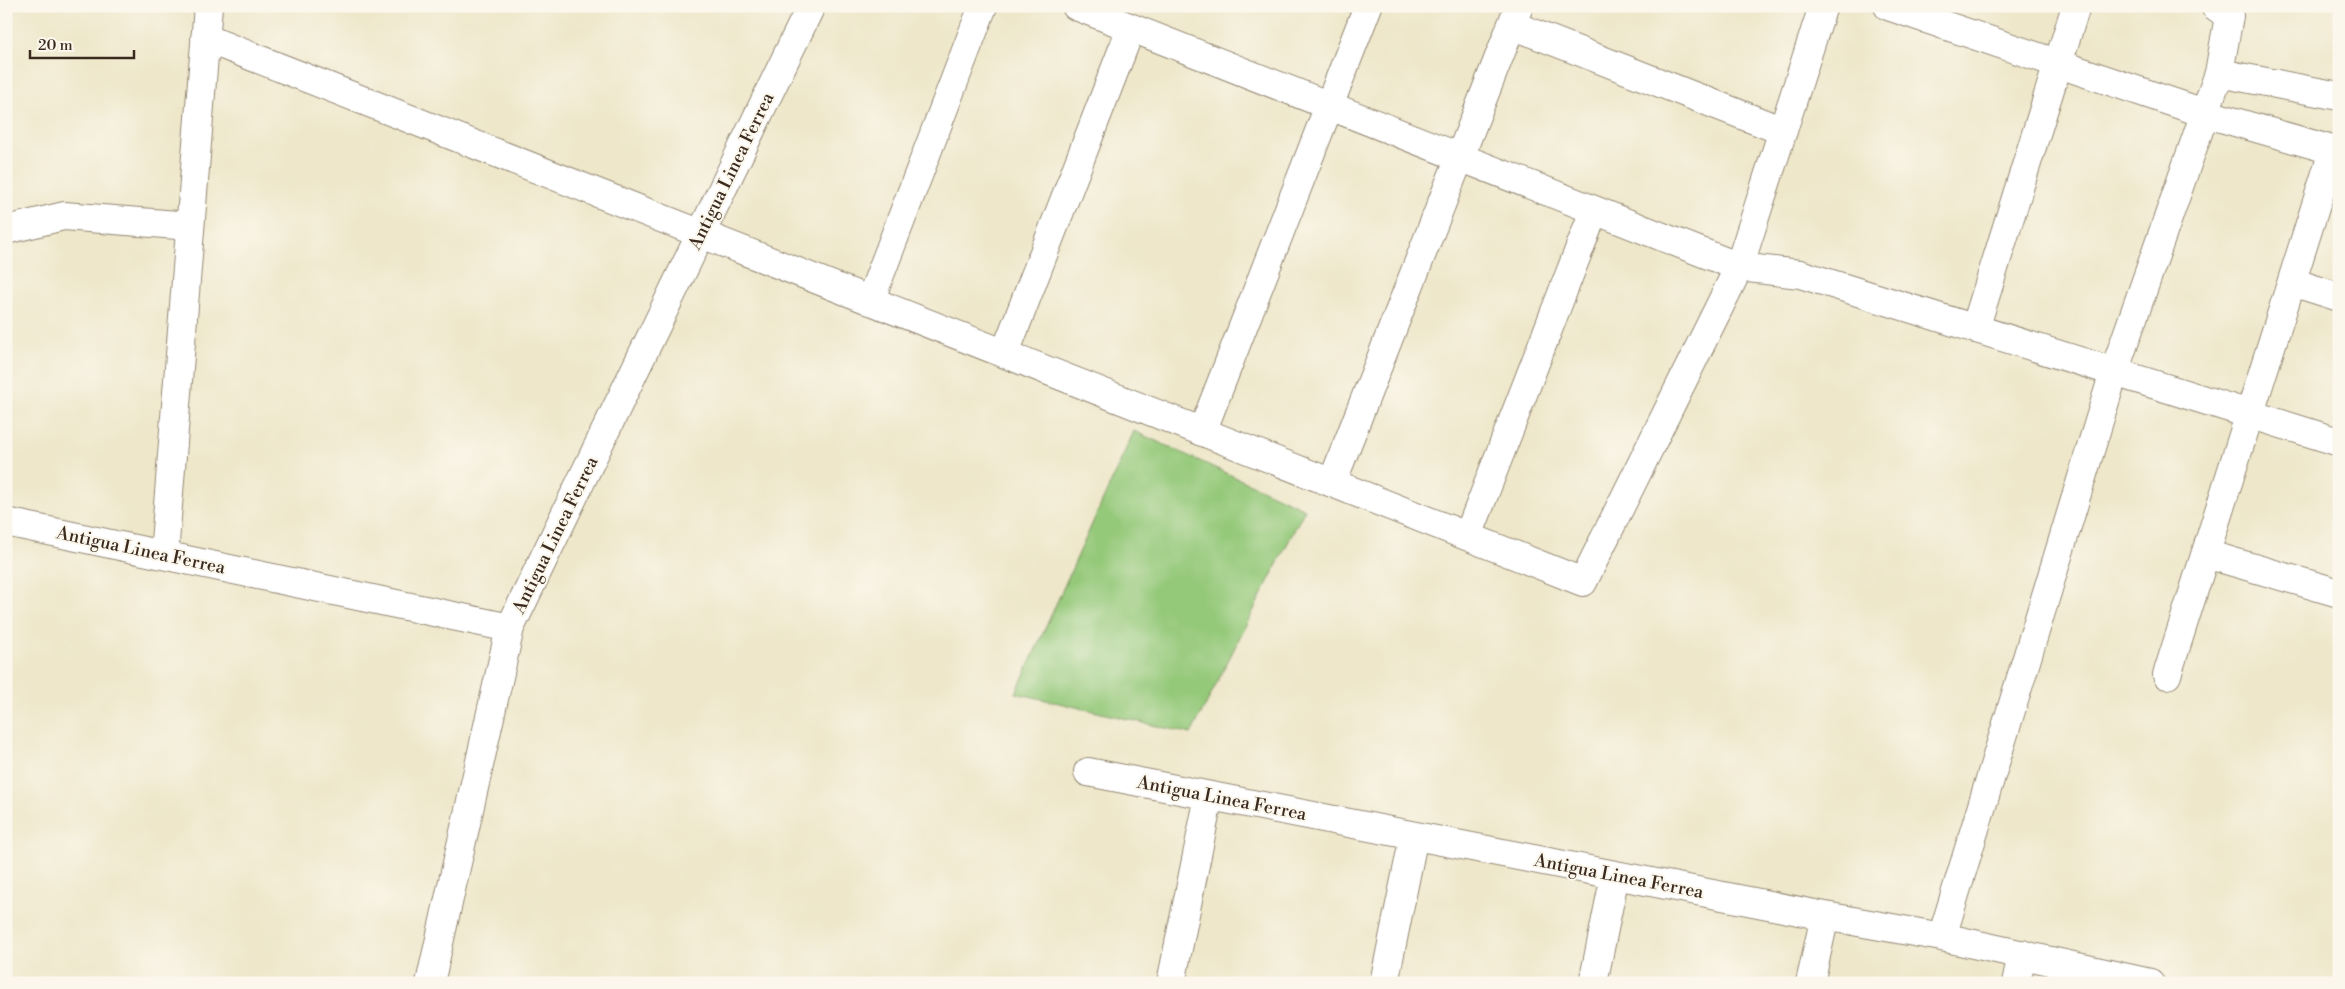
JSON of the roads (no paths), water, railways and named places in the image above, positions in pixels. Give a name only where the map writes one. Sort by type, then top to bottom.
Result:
[{"type":"street","points":[[164,555],[208,6]]},
{"type":"street","name":"Antigua Linea Ferrea","points":[[6,522],[510,628],[811,6]]},
{"type":"street","points":[[870,300],[983,6]]},
{"type":"street","points":[[1076,6],[1739,267],[1800,274],[2339,442]]},
{"type":"street","points":[[1202,432],[1368,6]]},
{"type":"street","points":[[206,38],[1583,582],[1739,267],[1824,6]]},
{"type":"street","points":[[1888,6],[2204,114],[2336,151],[2292,282],[2167,675]]},
{"type":"street","points":[[1975,329],[2076,6]]},
{"type":"street","points":[[1942,936],[2114,372],[2219,72],[2229,16],[2215,6]]},
{"type":"street","points":[[1332,482],[1516,15],[1783,131]]},
{"type":"street","points":[[1005,354],[1131,28]]},
{"type":"street","points":[[2219,72],[2339,96]]},
{"type":"street","points":[[1468,536],[1594,210]]},
{"type":"street","points":[[6,230],[64,216],[190,226]]},
{"type":"street","points":[[2292,282],[2339,297]]},
{"type":"street","points":[[2206,554],[2339,593]]},
{"type":"street","points":[[430,983],[510,628]]},
{"type":"street","name":"Antigua Linea Ferrea","points":[[1088,772],[1825,916],[1942,936],[2150,983]]},
{"type":"street","points":[[1171,983],[1208,796]]},
{"type":"street","points":[[1384,983],[1414,836]]},
{"type":"street","points":[[1594,983],[1615,875]]},
{"type":"street","points":[[1810,983],[1825,916]]},
{"type":"street","points":[[2016,983],[2022,954]]}]
